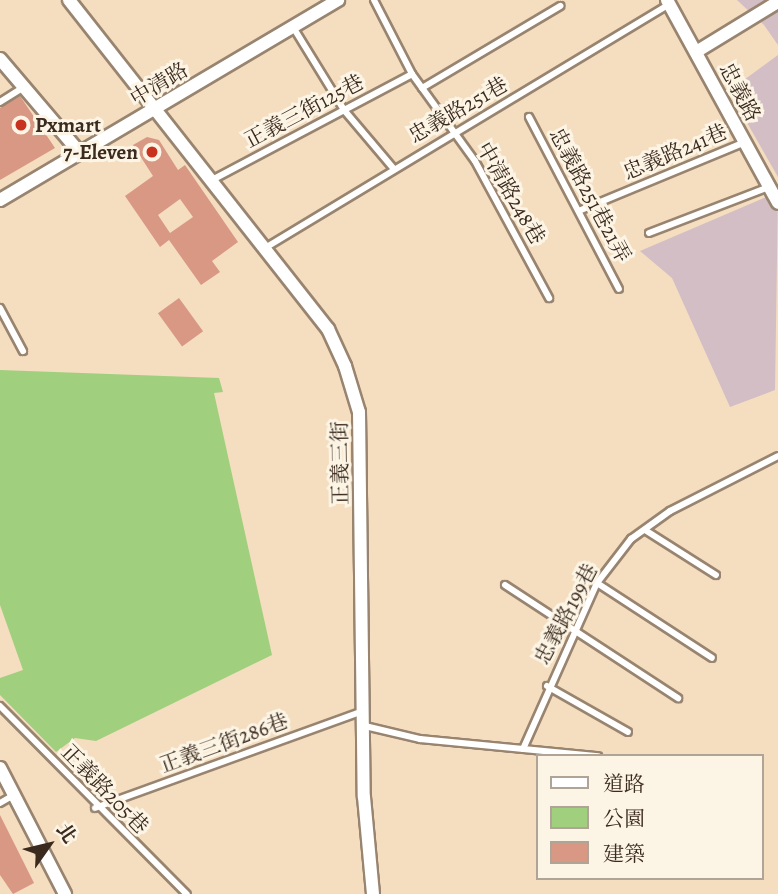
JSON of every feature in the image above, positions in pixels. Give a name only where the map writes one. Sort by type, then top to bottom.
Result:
[{"type":"street","name":"正義三街","points":[[69,0],[157,107],[328,329],[359,412],[364,711],[373,894]]},
{"type":"street","name":"中清路","points":[[0,200],[338,0]]},
{"type":"street","name":"忠義路","points":[[668,2],[778,203]]},
{"type":"street","points":[[696,52],[778,2]]},
{"type":"street","points":[[0,59],[80,153]]},
{"type":"street","points":[[0,768],[65,894]]},
{"type":"lane","name":"中清路248巷","points":[[374,0],[412,74],[454,130],[549,298]]},
{"type":"lane","name":"忠義路251巷","points":[[265,248],[454,130],[668,2]]},
{"type":"lane","points":[[422,88],[560,6]]},
{"type":"lane","points":[[293,27],[344,110],[393,168]]},
{"type":"lane","name":"正義三街125巷","points":[[212,180],[412,74]]},
{"type":"lane","points":[[0,102],[24,87]]},
{"type":"lane","name":"忠義路251巷21弄","points":[[529,117],[581,210],[619,289]]},
{"type":"lane","name":"忠義路241巷","points":[[581,210],[745,142]]},
{"type":"lane","points":[[649,233],[769,187]]},
{"type":"lane","points":[[0,308],[23,351]]},
{"type":"lane","name":"忠義路199巷","points":[[523,749],[547,686],[597,583],[645,530],[778,456]]},
{"type":"lane","points":[[645,530],[716,575]]},
{"type":"lane","points":[[597,583],[712,658]]},
{"type":"lane","points":[[505,585],[678,698]]},
{"type":"lane","points":[[547,686],[628,732]]},
{"type":"lane","name":"正義路205巷","points":[[0,706],[94,808],[187,894]]},
{"type":"lane","name":"正義三街286巷","points":[[94,808],[364,711]]},
{"type":"lane","points":[[365,726],[420,739],[577,754]]},
{"type":"lane","points":[[0,803],[14,795]]},
{"type":"shaded area","points":[[737,0],[778,0],[778,45],[764,25]]},
{"type":"shaded area","points":[[778,55],[778,177],[729,91]]},
{"type":"shaded area","points":[[778,192],[775,390],[730,407],[672,278],[640,251]]},
{"type":"green space","points":[[0,370],[219,378],[223,392],[214,393],[272,655],[96,741],[75,738],[56,752],[0,695],[0,678],[23,670],[0,605]]},
{"type":"building","name":"Pxmart","points":[[20,96],[55,148],[0,180],[0,108]]},
{"type":"building","points":[[147,137],[159,140],[178,170],[185,165],[238,242],[212,261],[220,272],[201,285],[169,240],[160,247],[125,196],[153,176],[133,145]],"holes":[[[180,199],[193,217],[170,233],[158,215]]]},
{"type":"building","points":[[179,298],[203,331],[182,346],[158,313]]},
{"type":"building","points":[[0,815],[34,883],[13,894],[0,875]]},
{"type":"place","name":"Pxmart","points":[[21,125]]},
{"type":"place","name":"7-Eleven","points":[[152,152]]}]
